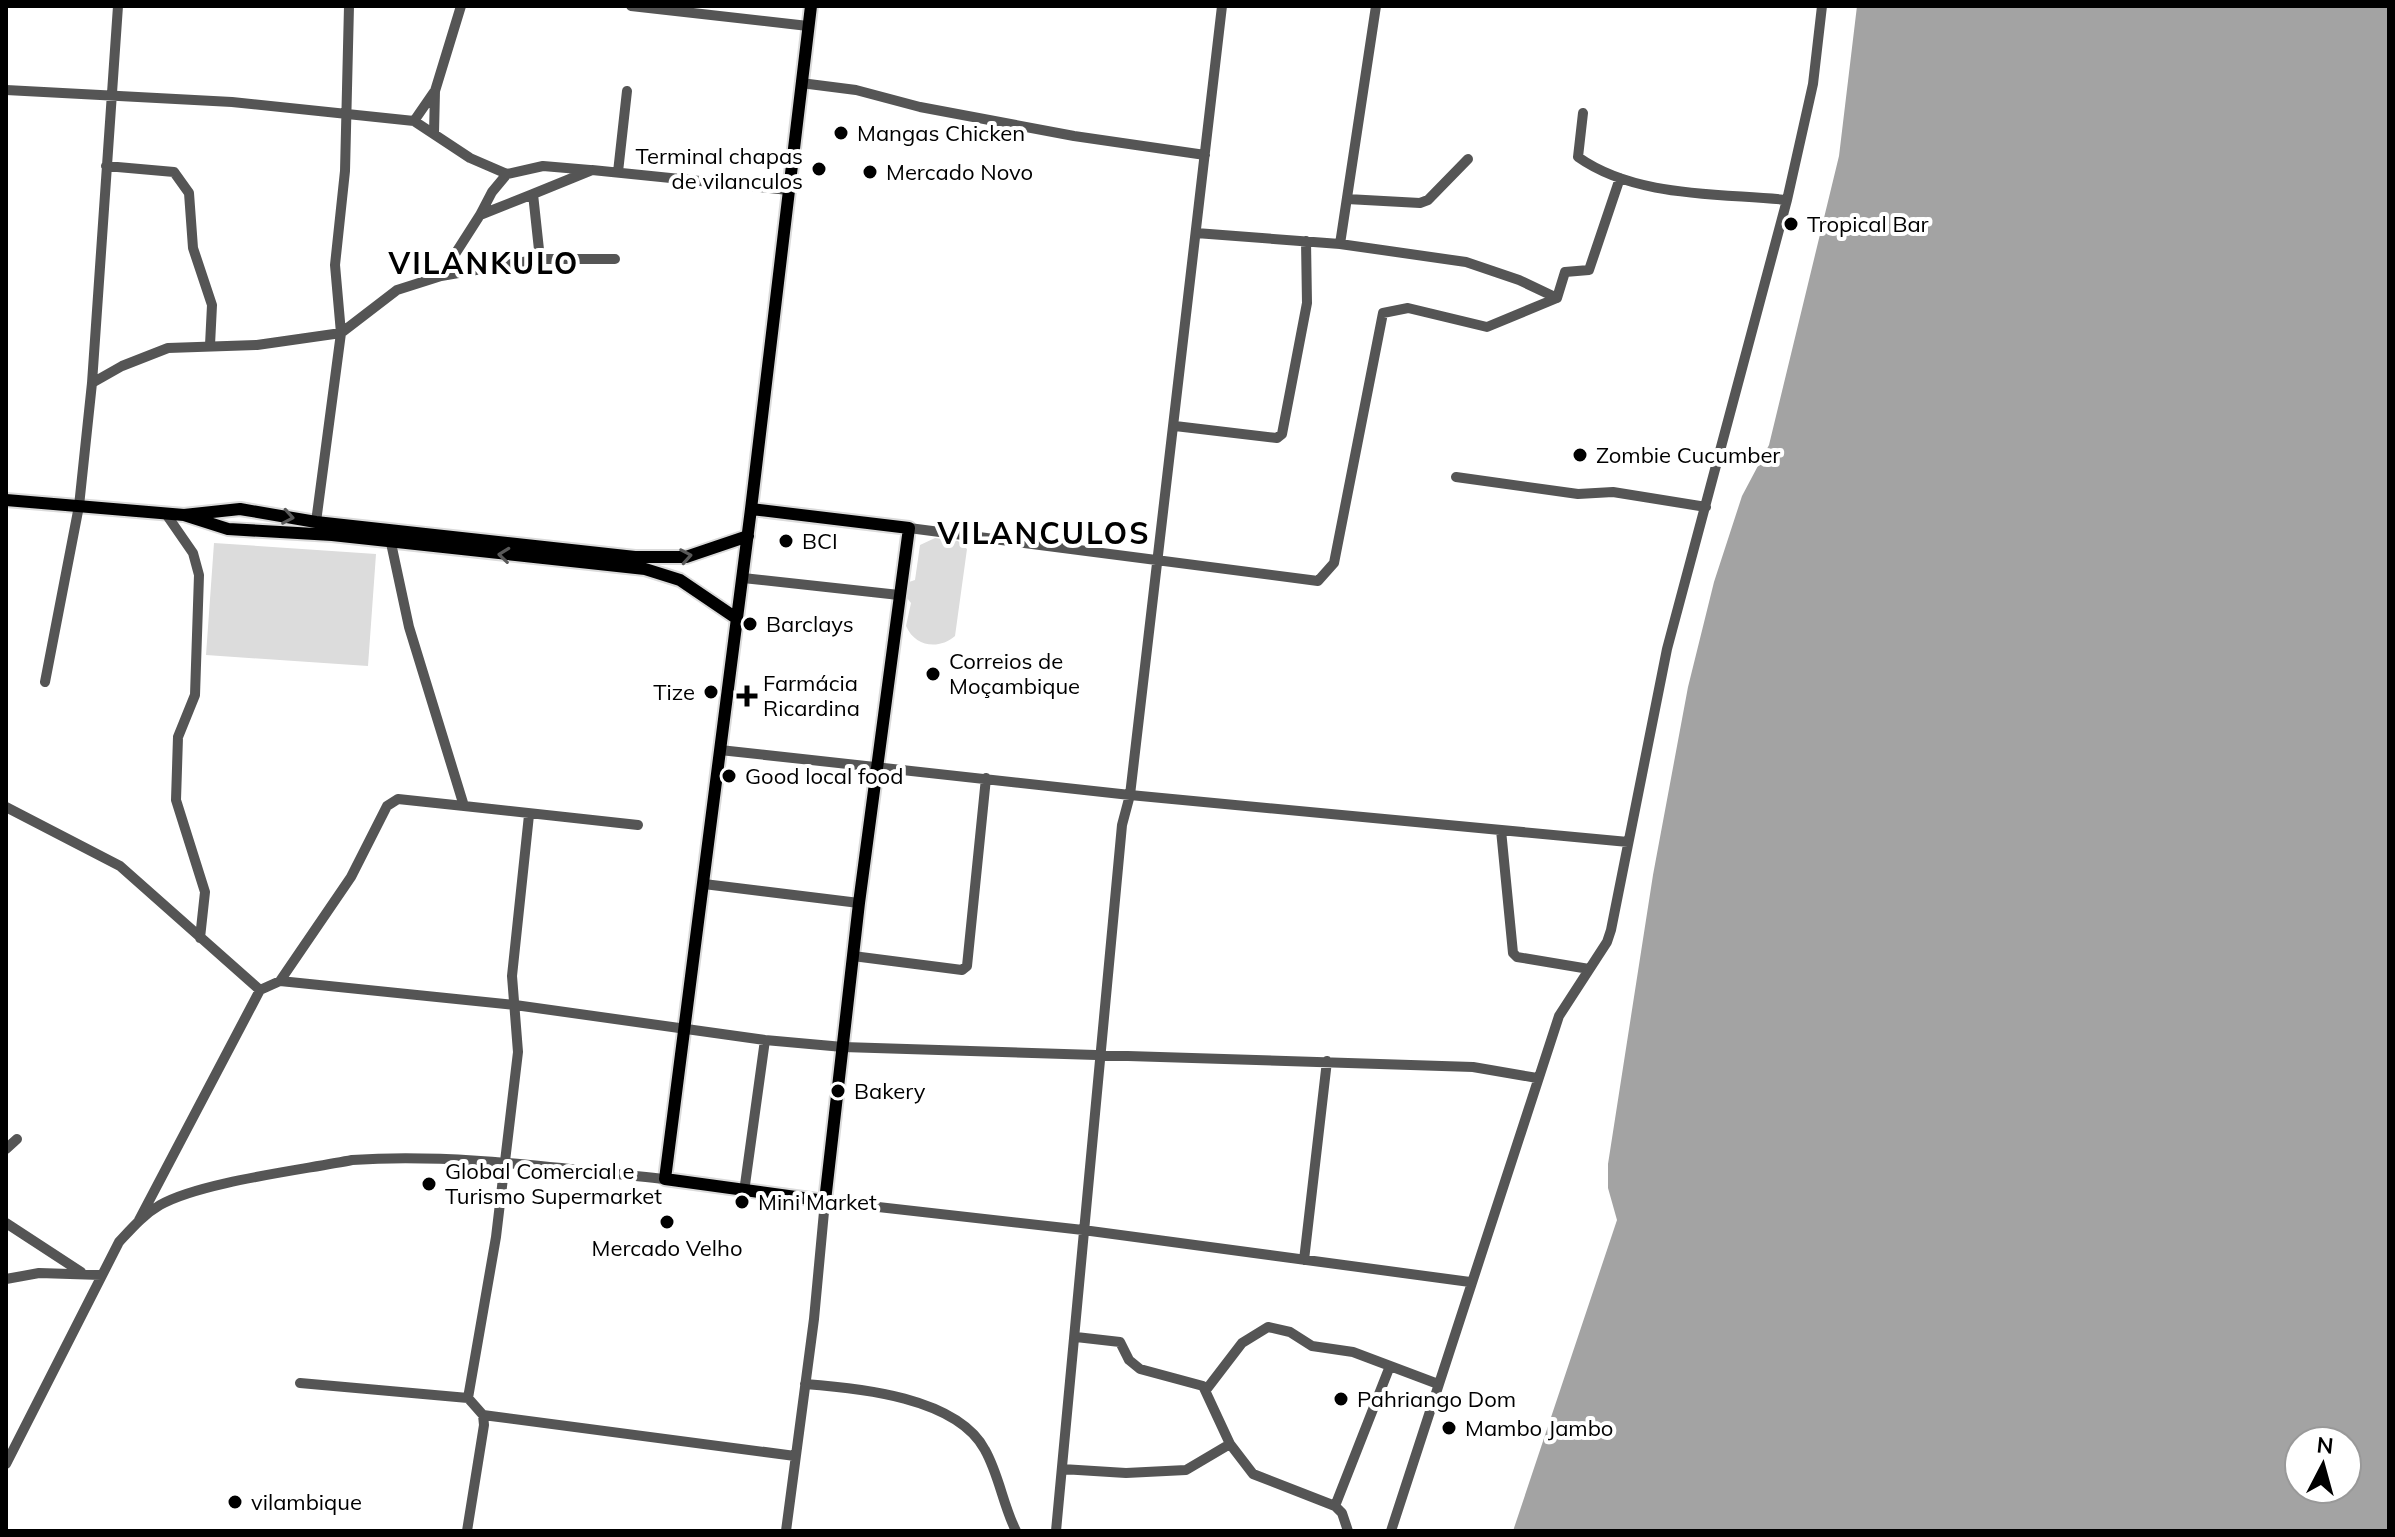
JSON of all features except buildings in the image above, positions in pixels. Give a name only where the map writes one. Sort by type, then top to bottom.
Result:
[{"type":"main road","points":[[751,509],[909,528],[859,903],[825,1201],[665,1179],[743,578],[748,536],[751,509],[788,190],[811,6]]},
{"type":"main road","points":[[6,500],[184,515],[223,509],[248,510],[316,522],[666,559],[698,554],[748,536]]},
{"type":"main road","points":[[220,528],[223,509]]},
{"type":"main road","points":[[246,531],[248,510]]},
{"type":"main road","points":[[184,515],[220,528],[645,569],[680,580],[736,618]]},
{"type":"street","points":[[45,682],[79,506],[92,383],[118,6]]},
{"type":"street","points":[[316,522],[341,333],[335,265],[345,171],[349,6]]},
{"type":"street","points":[[434,133],[435,91],[461,6]]},
{"type":"street","points":[[631,6],[808,26]]},
{"type":"street","points":[[1056,1531],[1122,825],[1130,795],[1160,559],[1222,6]]},
{"type":"street","points":[[1340,244],[1376,6]]},
{"type":"street","points":[[1391,1531],[1559,1016],[1611,930],[1667,649],[1787,200],[1813,84],[1822,6]]},
{"type":"street","points":[[801,83],[856,90],[920,107],[1074,136],[1205,155]]},
{"type":"street","points":[[6,90],[33,89],[112,97],[232,102],[414,121],[470,158],[507,174],[543,166],[788,190]]},
{"type":"street","points":[[414,121],[435,91]]},
{"type":"street","points":[[618,172],[627,91]]},
{"type":"street","points":[[1583,113],[1578,157],[1620,178],[1669,188],[1787,200]]},
{"type":"street","points":[[1347,199],[1420,203],[1428,200],[1468,159]]},
{"type":"street","points":[[106,166],[174,172],[188,188],[193,248],[212,305],[210,345]]},
{"type":"street","points":[[480,215],[592,170]]},
{"type":"street","points":[[441,276],[492,192],[507,174]]},
{"type":"street","points":[[1557,298],[1565,272],[1589,270],[1620,178]]},
{"type":"street","points":[[533,194],[540,259]]},
{"type":"street","points":[[1196,233],[1340,244],[1466,262],[1519,280],[1557,298]]},
{"type":"street","points":[[1175,426],[1277,438],[1282,434],[1307,303],[1306,241]]},
{"type":"street","points":[[92,383],[122,366],[168,348],[257,345],[341,333],[382,298],[441,276],[540,259],[615,259]]},
{"type":"street","points":[[909,528],[1318,581],[1334,563],[1383,313],[1408,308],[1487,327],[1557,298]]},
{"type":"street","points":[[1456,477],[1578,494],[1613,492],[1706,507]]},
{"type":"street","points":[[166,514],[193,553],[199,575],[195,695],[178,737],[176,800],[205,892],[200,938]]},
{"type":"street","points":[[391,543],[409,627],[464,806]]},
{"type":"street","points":[[743,578],[899,595]]},
{"type":"street","points":[[720,750],[1130,795],[1628,842]]},
{"type":"street","points":[[853,956],[962,970],[967,966],[986,778]]},
{"type":"street","points":[[280,981],[351,877],[387,806],[398,799],[638,825]]},
{"type":"street","points":[[6,807],[120,866],[260,990]]},
{"type":"street","points":[[468,1398],[505,1163],[518,1052],[512,976],[529,815]]},
{"type":"street","points":[[1501,830],[1513,953],[1517,957],[1589,969]]},
{"type":"street","points":[[704,884],[859,903]]},
{"type":"street","points":[[139,1220],[260,990],[280,981],[515,1005],[765,1040],[843,1047],[1473,1067],[1537,1078]]},
{"type":"street","points":[[744,1192],[765,1040]]},
{"type":"street","points":[[1304,1260],[1327,1061]]},
{"type":"street","points":[[6,1149],[17,1139]]},
{"type":"street","points":[[6,1464],[119,1242],[139,1220],[161,1204],[195,1192],[352,1160],[429,1157],[665,1179]]},
{"type":"street","points":[[786,1531],[825,1201],[1083,1230],[1470,1282]]},
{"type":"street","points":[[6,1223],[84,1274]]},
{"type":"street","points":[[6,1279],[39,1273],[101,1275]]},
{"type":"street","points":[[1206,1390],[1242,1343],[1268,1327],[1290,1332],[1312,1346],[1353,1352],[1438,1384]]},
{"type":"street","points":[[1076,1337],[1120,1342],[1129,1360],[1140,1369],[1197,1383],[1206,1390],[1230,1444],[1258,1477],[1335,1506],[1342,1513],[1348,1531]]},
{"type":"street","points":[[1335,1506],[1390,1366]]},
{"type":"street","points":[[300,1383],[468,1398],[483,1415],[795,1456]]},
{"type":"street","points":[[805,1384],[894,1395],[962,1425],[984,1448],[1016,1531]]},
{"type":"street","points":[[467,1531],[483,1415]]},
{"type":"street","points":[[1062,1469],[1126,1473],[1186,1470],[1230,1444]]},
{"type":"shaded area","points":[[1857,6],[2389,6],[2389,1531],[1513,1531],[1617,1220],[1608,1188],[1608,1164],[1653,875],[1688,687],[1714,582],[1742,496],[1769,445],[1839,156]]},
{"type":"shaded area","points":[[935,538],[958,541],[967,549],[955,636],[935,645],[921,642],[906,626],[911,603],[907,598],[909,582],[915,580],[920,545]]},
{"type":"shaded area","points":[[214,543],[376,554],[368,666],[206,655]]},
{"type":"place","name":"Mangas Chicken","points":[[841,133]]},
{"type":"place","name":"Terminal chapas de vilanculos","points":[[819,169]]},
{"type":"place","name":"Mercado Novo","points":[[870,172]]},
{"type":"place","name":"Tropical Bar","points":[[1791,224]]},
{"type":"place","name":"Zombie Cucumber","points":[[1580,455]]},
{"type":"place","name":"BCI","points":[[786,541]]},
{"type":"place","name":"Barclays","points":[[750,624]]},
{"type":"place","name":"Correios de Moçambique","points":[[933,674]]},
{"type":"place","name":"Tize","points":[[711,692]]},
{"type":"place","name":"Farmácia Ricardina","points":[[747,696]]},
{"type":"place","name":"Good local food","points":[[729,776]]},
{"type":"place","name":"Bakery","points":[[838,1091]]},
{"type":"place","name":"Global Comercial e Turismo Supermarket","points":[[429,1184]]},
{"type":"place","name":"Mini Market","points":[[742,1202]]},
{"type":"place","name":"Mercado Velho","points":[[667,1222]]},
{"type":"place","name":"Pahriango Dom","points":[[1341,1399]]},
{"type":"place","name":"Mambo Jambo","points":[[1449,1428]]},
{"type":"place","name":"vilambique","points":[[235,1502]]},
{"type":"district","name":"VILANKULO","points":[[484,264]]},
{"type":"district","name":"VILANCULOS","points":[[1044,534]]}]
